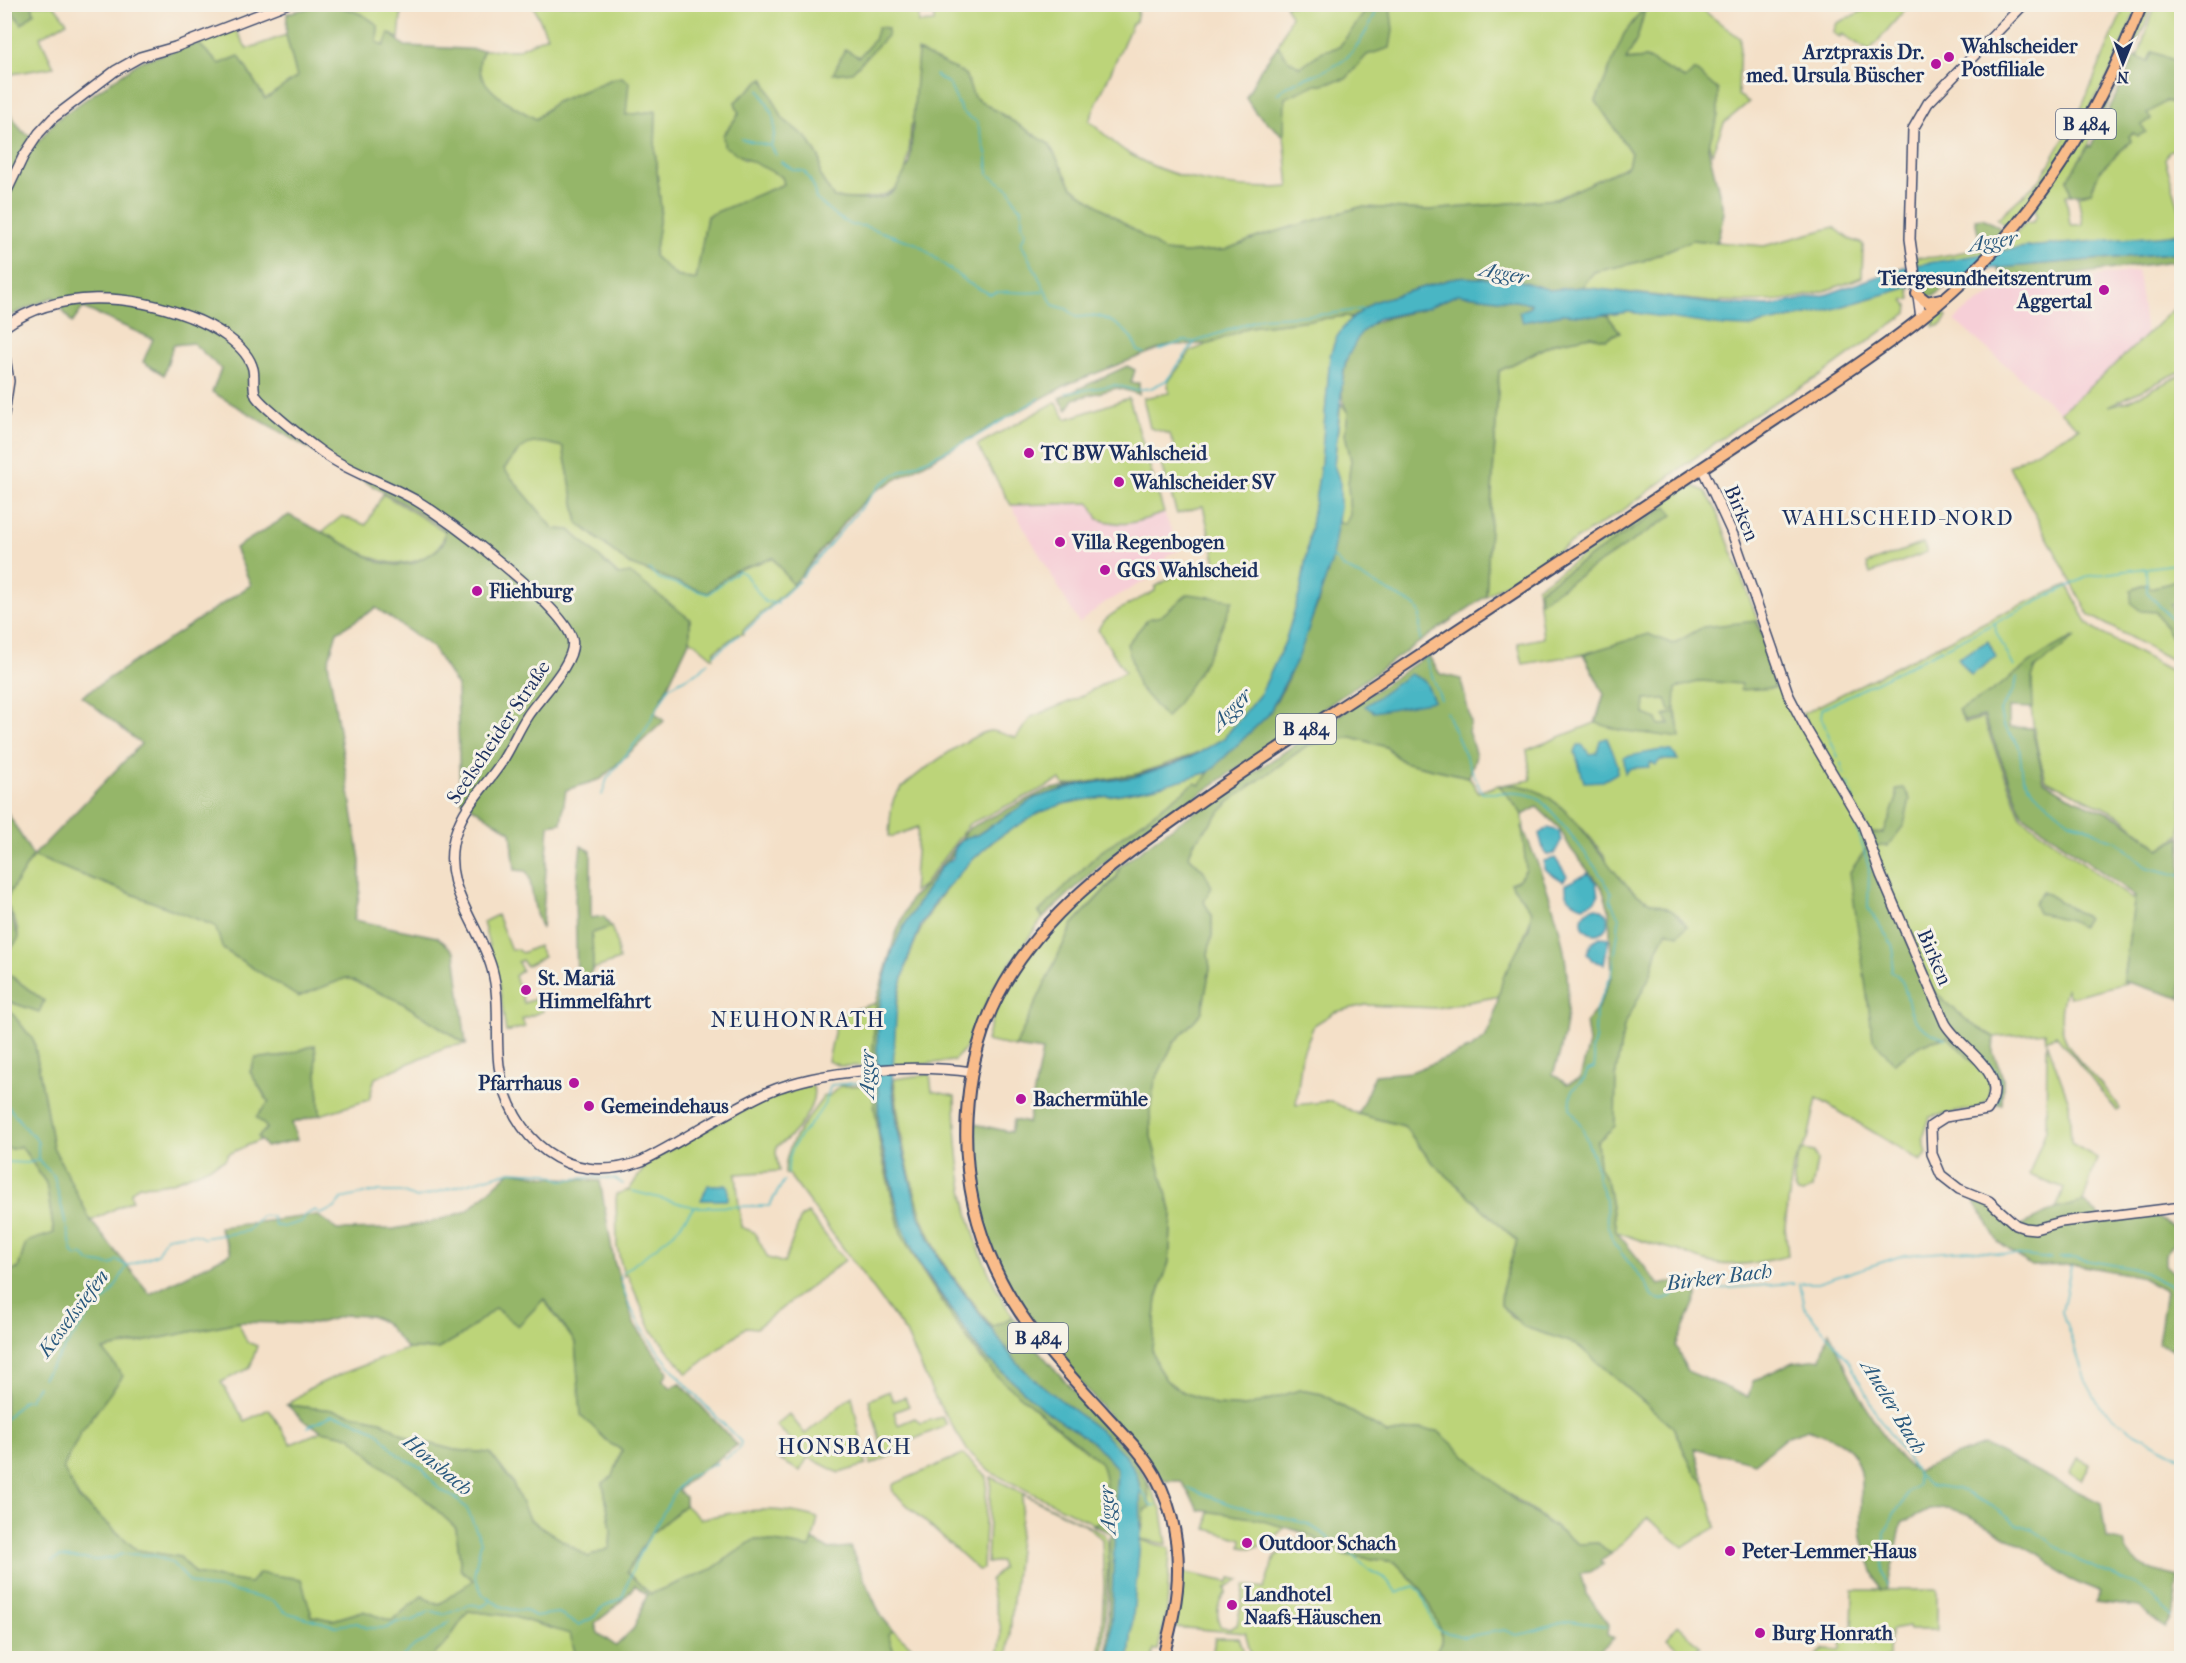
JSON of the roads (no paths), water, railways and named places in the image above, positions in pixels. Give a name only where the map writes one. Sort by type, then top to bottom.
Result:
[{"type":"main road","name":"B 484","points":[[1164,1659],[1178,1581],[1177,1546],[1170,1511],[1152,1471],[1035,1334],[1012,1301],[992,1261],[980,1226],[969,1174],[967,1112],[972,1072],[987,1018],[1011,973],[1041,932],[1106,871],[1233,778],[1841,376],[1921,318],[1951,292],[2010,233],[2048,184],[2079,137],[2113,75],[2142,4]]},
{"type":"main road","points":[[1917,293],[1927,302],[1951,292]]},
{"type":"street","points":[[4,197],[23,157],[39,133],[53,118],[115,71],[140,57],[175,47],[286,4]]},
{"type":"street","points":[[1921,318],[1910,250],[1912,134],[1915,124],[1928,103],[2024,4]]},
{"type":"street","name":"Seelscheider Straße","points":[[4,327],[38,309],[82,298],[103,297],[190,317],[220,333],[252,364],[254,392],[264,406],[321,452],[419,502],[474,541],[534,592],[568,630],[573,644],[568,659],[529,713],[500,766],[464,812],[454,836],[451,860],[460,901],[483,945],[494,978],[499,1015],[499,1062],[504,1088],[524,1127],[541,1146],[555,1157],[582,1168],[601,1170],[622,1168],[651,1157],[768,1092],[820,1076],[905,1070],[972,1072]]},
{"type":"street","points":[[4,351],[9,381],[4,414]]},
{"type":"street","name":"Birken","points":[[1702,468],[1733,535],[1789,696],[1863,825],[1881,875],[1945,1023],[1987,1069],[1992,1078],[1993,1100],[1987,1110],[1945,1117],[1931,1126],[1932,1154],[1941,1175],[1959,1189],[1989,1201],[2016,1225],[2030,1229],[2061,1222],[2181,1207]]},
{"type":"water","points":[[2181,234],[2181,252],[1987,269],[1920,284],[1826,311],[1748,327],[1722,326],[1629,312],[1595,316],[1562,314],[1523,322],[1519,312],[1531,307],[1531,303],[1458,294],[1429,307],[1377,319],[1360,334],[1346,360],[1343,375],[1334,465],[1340,482],[1340,508],[1331,563],[1299,656],[1268,715],[1209,772],[1153,788],[1063,804],[1039,813],[994,840],[968,864],[937,899],[921,925],[908,958],[897,1001],[892,1083],[896,1124],[919,1217],[941,1263],[1013,1358],[1031,1377],[1104,1434],[1125,1455],[1137,1474],[1140,1489],[1141,1532],[1129,1658],[1110,1658],[1117,1468],[1094,1443],[1043,1409],[981,1352],[918,1261],[903,1228],[879,1132],[877,1050],[879,1010],[893,949],[904,926],[941,867],[953,858],[955,848],[964,838],[977,835],[1035,798],[1078,785],[1134,777],[1175,764],[1199,753],[1224,738],[1261,693],[1285,642],[1301,589],[1321,463],[1330,356],[1336,338],[1347,323],[1373,302],[1458,277],[1517,280],[1550,290],[1582,287],[1709,303],[1770,306],[1828,294],[1904,267],[2026,247]]},
{"type":"water","points":[[1988,641],[1996,657],[1971,675],[1958,658]]},
{"type":"water","points":[[1410,674],[1425,681],[1434,701],[1374,712],[1365,706]]},
{"type":"water","points":[[1607,738],[1618,765],[1617,773],[1603,781],[1584,782],[1575,752],[1578,745],[1582,745],[1590,754],[1597,753],[1600,740]]},
{"type":"water","points":[[1661,750],[1672,751],[1678,760],[1660,760],[1656,765],[1651,762],[1649,767],[1631,768],[1625,773],[1624,757]]},
{"type":"water","points":[[1548,828],[1559,831],[1561,841],[1554,854],[1548,855],[1544,852],[1539,834]]},
{"type":"water","points":[[1555,858],[1567,876],[1563,881],[1544,869],[1544,861]]},
{"type":"water","points":[[1588,873],[1596,883],[1598,896],[1594,902],[1583,906],[1570,898],[1566,884]]},
{"type":"water","points":[[1595,908],[1604,912],[1608,921],[1604,930],[1595,934],[1586,930],[1582,921],[1586,912]]},
{"type":"water","points":[[1600,937],[1609,938],[1604,964],[1592,960],[1587,953],[1592,942]]},
{"type":"water","points":[[708,1185],[726,1185],[728,1200],[701,1200]]},
{"type":"waterway","points":[[1277,94],[1284,88],[1344,60],[1360,41],[1380,4]]},
{"type":"waterway","points":[[935,75],[949,84],[962,112],[977,122],[987,156],[988,174],[1010,190],[1017,205],[1022,208],[1022,226],[1026,232],[1021,243],[1053,305],[1067,309],[1076,317],[1098,316],[1113,322],[1128,334],[1138,351],[1144,353]]},
{"type":"waterway","points":[[759,90],[773,117],[775,131],[771,146],[776,155]]},
{"type":"waterway","points":[[741,139],[771,146]]},
{"type":"waterway","points":[[781,162],[794,170],[804,171],[813,185],[816,199],[836,216],[851,225],[864,226],[917,244],[968,283],[990,294],[1043,291]]},
{"type":"waterway","points":[[1066,393],[1116,385],[1134,390],[1151,388],[1167,380],[1195,342],[1262,318],[1328,314],[1364,309]]},
{"type":"waterway","points":[[1159,350],[1184,341],[1195,342]]},
{"type":"waterway","points":[[802,577],[881,484],[898,473],[975,437],[1040,398]]},
{"type":"waterway","name":"Birker Bach","points":[[1332,556],[1343,567],[1416,606],[1420,614],[1420,640]]},
{"type":"waterway","points":[[1838,757],[1821,717],[1822,709],[2089,576],[2182,563]]},
{"type":"waterway","points":[[649,569],[658,578],[708,594],[738,571],[744,573],[765,602],[778,603]]},
{"type":"waterway","points":[[2146,570],[2147,592],[2182,630]]},
{"type":"waterway","points":[[744,632],[799,581]]},
{"type":"waterway","points":[[1995,623],[1996,632],[2014,667]]},
{"type":"waterway","points":[[714,655],[739,635]]},
{"type":"waterway","name":"Birker Bach","points":[[1426,659],[1441,700]]},
{"type":"waterway","points":[[602,795],[607,779],[644,732],[669,687],[701,670],[708,662]]},
{"type":"waterway","points":[[2017,677],[2015,688],[2000,711],[2003,725],[2019,746],[2023,777],[2035,793],[2070,822],[2083,825],[2106,838],[2117,841],[2146,867],[2182,876]]},
{"type":"waterway","name":"Birker Bach","points":[[1446,712],[1482,793],[1521,793],[1541,801],[1575,840],[1611,892],[1610,900],[1619,918],[1612,974],[1596,1008],[1595,1040],[1592,1050],[1594,1068],[1588,1070],[1584,1079],[1572,1090],[1570,1108],[1582,1127],[1597,1168],[1597,1178],[1606,1200],[1607,1224],[1614,1244],[1647,1285],[1652,1297],[1662,1300],[1679,1292],[1794,1283]]},
{"type":"waterway","points":[[1841,763],[1844,775]]},
{"type":"waterway","points":[[1847,783],[1855,800]]},
{"type":"waterway","points":[[1855,821],[1869,867],[1868,908],[1892,944],[1894,954],[1891,971],[1902,981],[1909,1008],[1916,1021],[1929,1032],[1945,1039]]},
{"type":"waterway","points":[[1981,1056],[1996,1073]]},
{"type":"waterway","points":[[1999,1078],[1999,1102]]},
{"type":"waterway","name":"Honsbach","points":[[788,1174],[788,1162],[795,1143],[826,1101],[831,1085],[877,1081]]},
{"type":"waterway","points":[[4,1101],[29,1133],[34,1135],[38,1143],[38,1160],[54,1176],[73,1253],[77,1257],[81,1254],[90,1262],[111,1265],[117,1260],[127,1266],[157,1254],[166,1237],[190,1234],[203,1238],[247,1231],[261,1216],[272,1216],[275,1225],[283,1227],[303,1221],[305,1215],[315,1210],[321,1214],[335,1208],[341,1199],[372,1192],[401,1192],[417,1198],[511,1171],[546,1173],[562,1180],[593,1177],[615,1179],[623,1184]]},
{"type":"waterway","points":[[4,1162],[28,1163],[38,1160]]},
{"type":"waterway","name":"Honsbach","points":[[623,1273],[674,1233],[694,1207],[769,1206],[784,1181]]},
{"type":"waterway","points":[[632,1191],[694,1207]]},
{"type":"waterway","name":"Aueler Bach","points":[[1802,1283],[1818,1283],[1904,1255],[1969,1250],[2051,1259]]},
{"type":"waterway","points":[[2059,1258],[2073,1258],[2137,1269]]},
{"type":"waterway","name":"Kesselssiefen","points":[[43,1378],[88,1316],[111,1294],[127,1266]]},
{"type":"waterway","points":[[2071,1266],[2062,1312],[2086,1381],[2100,1407],[2135,1433],[2179,1456]]},
{"type":"waterway","points":[[2138,1269],[2182,1292]]},
{"type":"waterway","name":"Honsbach","points":[[620,1275],[626,1297],[652,1343],[669,1365],[741,1442],[739,1449],[725,1459]]},
{"type":"waterway","name":"Aueler Bach","points":[[1799,1283],[1804,1307],[1849,1361],[1879,1418],[1918,1475],[1918,1485],[1908,1492],[1884,1532],[1883,1571],[1888,1585]]},
{"type":"waterway","name":"Kesselssiefen","points":[[4,1420],[24,1400],[29,1400],[38,1386]]},
{"type":"waterway","name":"Honsbach","points":[[308,1427],[332,1415],[351,1419],[378,1432],[398,1455],[422,1468],[438,1488],[458,1500],[467,1509],[481,1541],[474,1575],[483,1595],[500,1606],[516,1611],[525,1610],[535,1616],[557,1613],[579,1625],[594,1617],[604,1606],[622,1598],[637,1559],[676,1490],[687,1477],[717,1463]]},
{"type":"waterway","points":[[1919,1476],[1929,1485],[1958,1489],[1994,1507],[2017,1524],[2032,1529],[2079,1561],[2138,1586],[2157,1601],[2171,1618]]},
{"type":"waterway","points":[[1188,1488],[1229,1504],[1308,1524],[1346,1549],[1369,1570],[1386,1579],[1397,1593],[1414,1586],[1421,1592],[1434,1625],[1441,1631],[1464,1637],[1504,1630],[1516,1635],[1569,1621],[1607,1626]]},
{"type":"waterway","points":[[1140,1489],[1151,1505],[1156,1506]]},
{"type":"waterway","points":[[52,1561],[60,1557],[96,1560],[113,1558],[122,1554],[152,1555],[171,1562],[190,1582],[202,1587],[224,1589],[273,1601],[285,1612],[335,1626],[357,1623],[367,1628],[387,1628],[397,1622],[412,1621],[430,1611],[444,1614],[467,1605],[481,1607],[491,1601]]},
{"type":"waterway","points":[[401,1658],[415,1645],[425,1641],[450,1621]]},
{"type":"place","name":"Wahlscheider Postfiliale","points":[[1949,57]]},
{"type":"place","name":"Arztpraxis Dr. med. Ursula Büscher","points":[[1936,64]]},
{"type":"place","name":"Tiergesundheitszentrum Aggertal","points":[[2104,290]]},
{"type":"place","name":"TC BW Wahlscheid","points":[[1029,453]]},
{"type":"place","name":"Wahlscheider SV","points":[[1119,482]]},
{"type":"place","name":"Villa Regenbogen","points":[[1060,542]]},
{"type":"place","name":"GGS Wahlscheid","points":[[1105,570]]},
{"type":"place","name":"Fliehburg","points":[[477,591]]},
{"type":"place","name":"St. Mariä Himmelfahrt","points":[[526,990]]},
{"type":"place","name":"Pfarrhaus","points":[[574,1083]]},
{"type":"place","name":"Bachermühle","points":[[1021,1099]]},
{"type":"place","name":"Gemeindehaus","points":[[589,1106]]},
{"type":"place","name":"Outdoor Schach","points":[[1247,1543]]},
{"type":"place","name":"Peter-Lemmer-Haus","points":[[1730,1551]]},
{"type":"place","name":"Landhotel Naafs-Häuschen","points":[[1232,1605]]},
{"type":"place","name":"Burg Honrath","points":[[1760,1633]]},
{"type":"district","name":"WAHLSCHEID-NORD","points":[[1898,518]]},
{"type":"district","name":"NEUHONRATH","points":[[798,1019]]},
{"type":"district","name":"HONSBACH","points":[[845,1446]]},
{"type":"water label","name":"Agger","points":[[1993,241]]},
{"type":"water label","name":"Agger","points":[[1504,273]]},
{"type":"water label","name":"Agger","points":[[1231,709]]},
{"type":"water label","name":"Agger","points":[[867,1074]]},
{"type":"water label","name":"Agger","points":[[1107,1510]]}]
